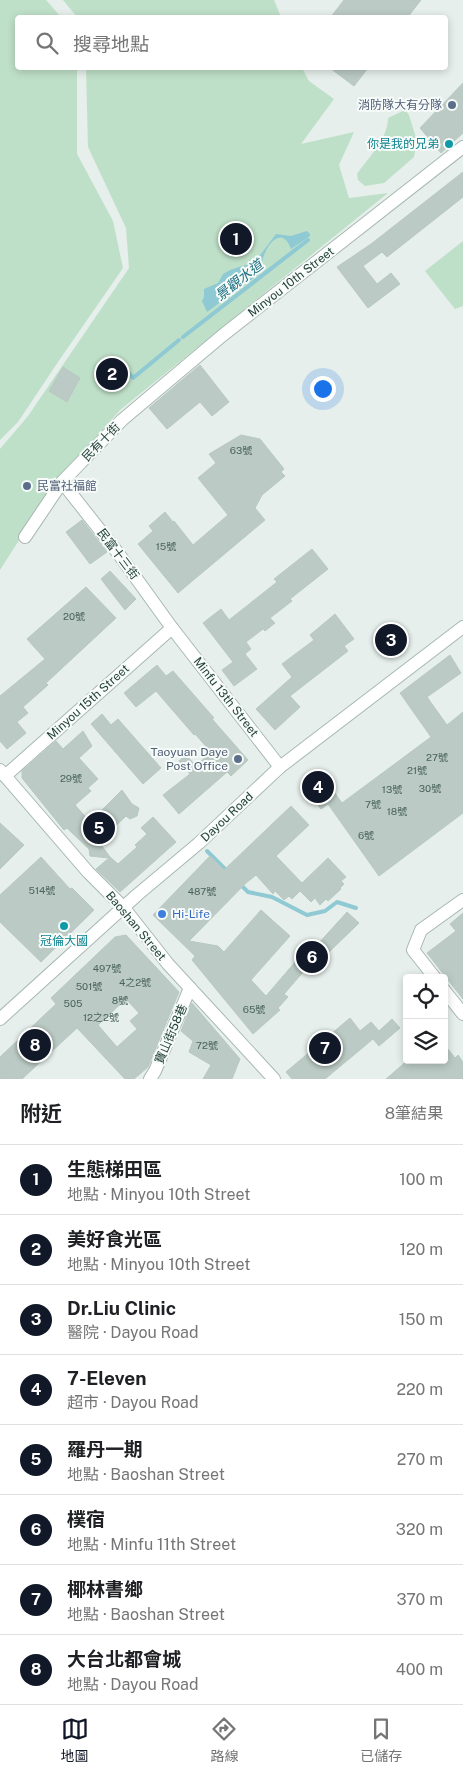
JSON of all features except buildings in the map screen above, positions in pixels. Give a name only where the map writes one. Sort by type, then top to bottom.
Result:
[{"type":"street","name":"民有十街","points":[[25,537],[62,482],[122,420],[223,335],[463,147]]},
{"type":"street","name":"民富十三街","points":[[62,482],[118,552],[172,628]]},
{"type":"street","name":"Dayou Road","points":[[0,1019],[199,843],[280,767],[463,626]]},
{"type":"street","name":"Minfu 13th Street","points":[[172,628],[280,767]]},
{"type":"street","name":"Minyou 15th Street","points":[[2,773],[172,628]]},
{"type":"street","name":"Baoshan Street","points":[[2,773],[88,872],[124,908],[168,964],[274,1079]]},
{"type":"street","points":[[432,974],[413,950],[421,930],[463,900]]},
{"type":"street","name":"寶山街58巷","points":[[150,1079],[190,988]]},
{"type":"street","points":[[448,995],[463,1014]]},
{"type":"green space","points":[[0,0],[46,0],[59,15],[15,15],[15,70],[77,70],[77,154],[113,221],[123,268],[18,422],[0,440]]},
{"type":"green space","points":[[63,0],[274,0],[280,15],[75,15]]},
{"type":"green space","points":[[86,70],[303,70],[309,81],[334,99],[301,144],[354,132],[339,165],[349,198],[388,193],[120,410],[55,484],[0,570],[0,449],[28,416],[129,268],[126,228],[88,147]]},
{"type":"green space","points":[[405,110],[409,115],[417,141],[414,157],[384,183],[365,186],[358,180],[357,174],[381,141],[388,118]]},
{"type":"green space","points":[[463,241],[463,306],[455,309],[425,271]]},
{"type":"water","points":[[307,231],[310,236],[291,249],[283,238],[274,240],[263,257],[262,263],[266,269],[207,312],[202,301],[204,289],[218,283],[223,274],[230,270],[255,262],[276,234],[291,236]]},
{"type":"waterway","name":"景觀水道","points":[[183,337],[308,240]]},
{"type":"waterway","name":"景觀水道","points":[[126,370],[133,378],[179,340]]},
{"type":"waterway","points":[[207,851],[227,871]]},
{"type":"waterway","points":[[239,883],[248,892],[272,897],[307,915],[325,911],[337,902],[356,908]]},
{"type":"place","name":"消防隊大有分隊","points":[[452,105]]},
{"type":"place","name":"你是我的兄弟","points":[[449,144]]},
{"type":"place","name":"生態梯田區","points":[[236,239]]},
{"type":"place","name":"美好食光區","points":[[112,374]]},
{"type":"place","name":"民富社福館","points":[[27,486]]},
{"type":"place","name":"Dr.Liu Clinic","points":[[391,640]]},
{"type":"place","name":"Taoyuan Daye Post Office","points":[[238,759]]},
{"type":"place","name":"7-Eleven","points":[[318,787]]},
{"type":"place","name":"羅丹一期","points":[[99,828]]},
{"type":"place","name":"Hi-Life","points":[[162,914]]},
{"type":"place","name":"冠倫大國","points":[[64,926]]},
{"type":"place","name":"樸宿","points":[[312,957]]},
{"type":"place","name":"大台北都會城","points":[[35,1045]]},
{"type":"place","name":"椰林書鄉","points":[[325,1048]]}]
